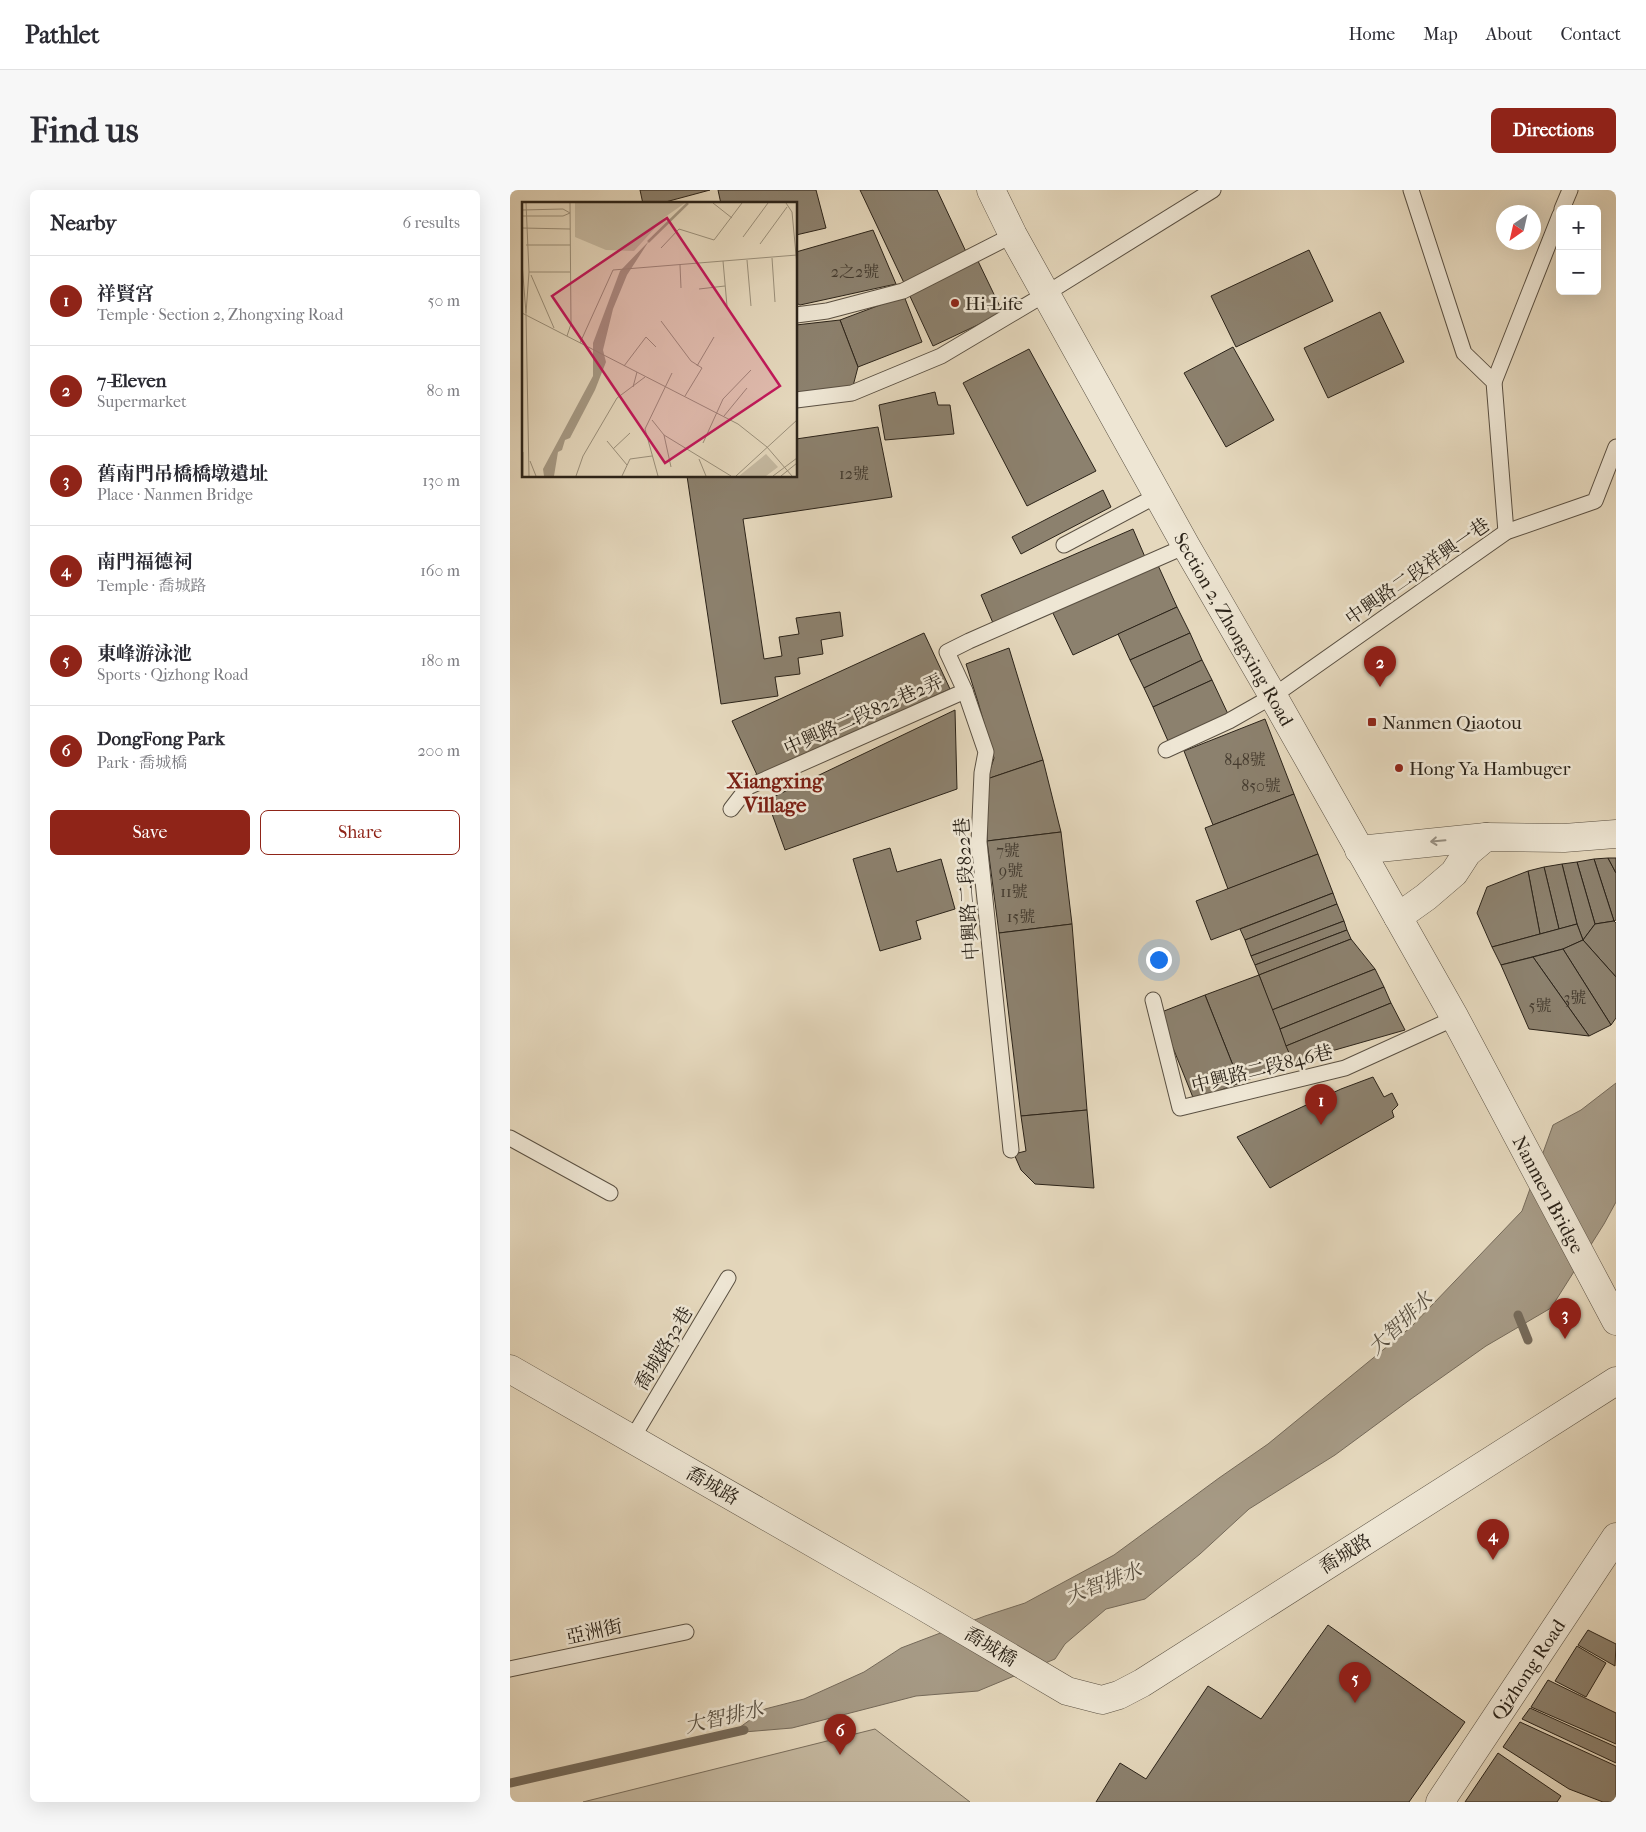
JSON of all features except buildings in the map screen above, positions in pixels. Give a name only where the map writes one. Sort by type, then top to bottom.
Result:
[{"type":"street","name":"Section 2, Zhongxing Road","points":[[991,190],[1013,235],[1047,293],[1186,546],[1398,917],[1481,1068]]},
{"type":"street","points":[[1360,850],[1486,837],[1564,838],[1616,834]]},
{"type":"street","points":[[1398,917],[1426,897],[1454,873],[1467,853],[1486,837]]},
{"type":"street","name":"Nanmen Bridge","points":[[1481,1068],[1616,1321]]},
{"type":"street","name":"喬城路","points":[[510,1369],[916,1602]]},
{"type":"street","name":"喬城路","points":[[1067,1691],[1102,1700],[1142,1683],[1616,1381]]},
{"type":"street","name":"Qizhong Road","points":[[1440,1802],[1616,1537]]},
{"type":"street","name":"喬城橋","points":[[916,1602],[1067,1691]]},
{"type":"lane","points":[[798,400],[852,393],[942,356],[1214,190]]},
{"type":"lane","points":[[1411,190],[1464,353],[1494,382]]},
{"type":"lane","points":[[1564,205],[1570,190]]},
{"type":"lane","points":[[1506,532],[1494,382],[1556,225]]},
{"type":"lane","points":[[798,315],[827,312],[903,291],[1013,235]]},
{"type":"lane","name":"中興路二段祥興一巷","points":[[1166,750],[1229,721],[1273,696],[1506,532],[1595,501],[1616,447]]},
{"type":"lane","points":[[1064,546],[1158,495]]},
{"type":"lane","name":"中興路二段822巷","points":[[1011,1150],[979,842],[982,773],[986,752],[965,691],[947,652],[1186,546]]},
{"type":"lane","name":"中興路二段822巷2弄","points":[[731,809],[748,787],[965,691]]},
{"type":"lane","name":"中興路二段846巷","points":[[1153,1000],[1180,1108],[1345,1068],[1455,1018]]},
{"type":"lane","points":[[510,1138],[610,1193]]},
{"type":"lane","name":"喬城路32巷","points":[[632,1439],[728,1278]]},
{"type":"lane","name":"亞洲街","points":[[510,1669],[686,1632]]},
{"type":"shaded area","points":[[875,1729],[970,1802],[583,1802]]},
{"type":"water","points":[[1616,1083],[1616,1202],[1551,1308],[1486,1346],[1335,1455],[1249,1509],[1200,1554],[1145,1599],[1106,1609],[1065,1644],[1055,1659],[978,1691],[916,1696],[792,1728],[732,1733],[765,1709],[804,1699],[864,1672],[901,1648],[1025,1603],[1114,1555],[1268,1444],[1411,1327],[1522,1211],[1553,1125],[1581,1110]]},
{"type":"waterway","points":[[1518,1315],[1528,1340]]},
{"type":"waterway","name":"大智排水","points":[[510,1783],[744,1730]]},
{"type":"place","name":"Hi-Life","points":[[955,303]]},
{"type":"place","name":"7-Eleven","points":[[1380,687]]},
{"type":"place","name":"Nanmen Qiaotou","points":[[1372,722]]},
{"type":"place","name":"Hong Ya Hambuger","points":[[1399,768]]},
{"type":"place","name":"祥賢宮","points":[[1321,1125]]},
{"type":"place","name":"舊南門吊橋橋墩遺址","points":[[1565,1339]]},
{"type":"place","name":"南門福德祠","points":[[1493,1560]]},
{"type":"place","name":"東峰游泳池","points":[[1355,1703]]},
{"type":"place","name":"DongFong Park","points":[[840,1755]]},
{"type":"district","name":"Xiangxing Village","points":[[775,793]]}]
